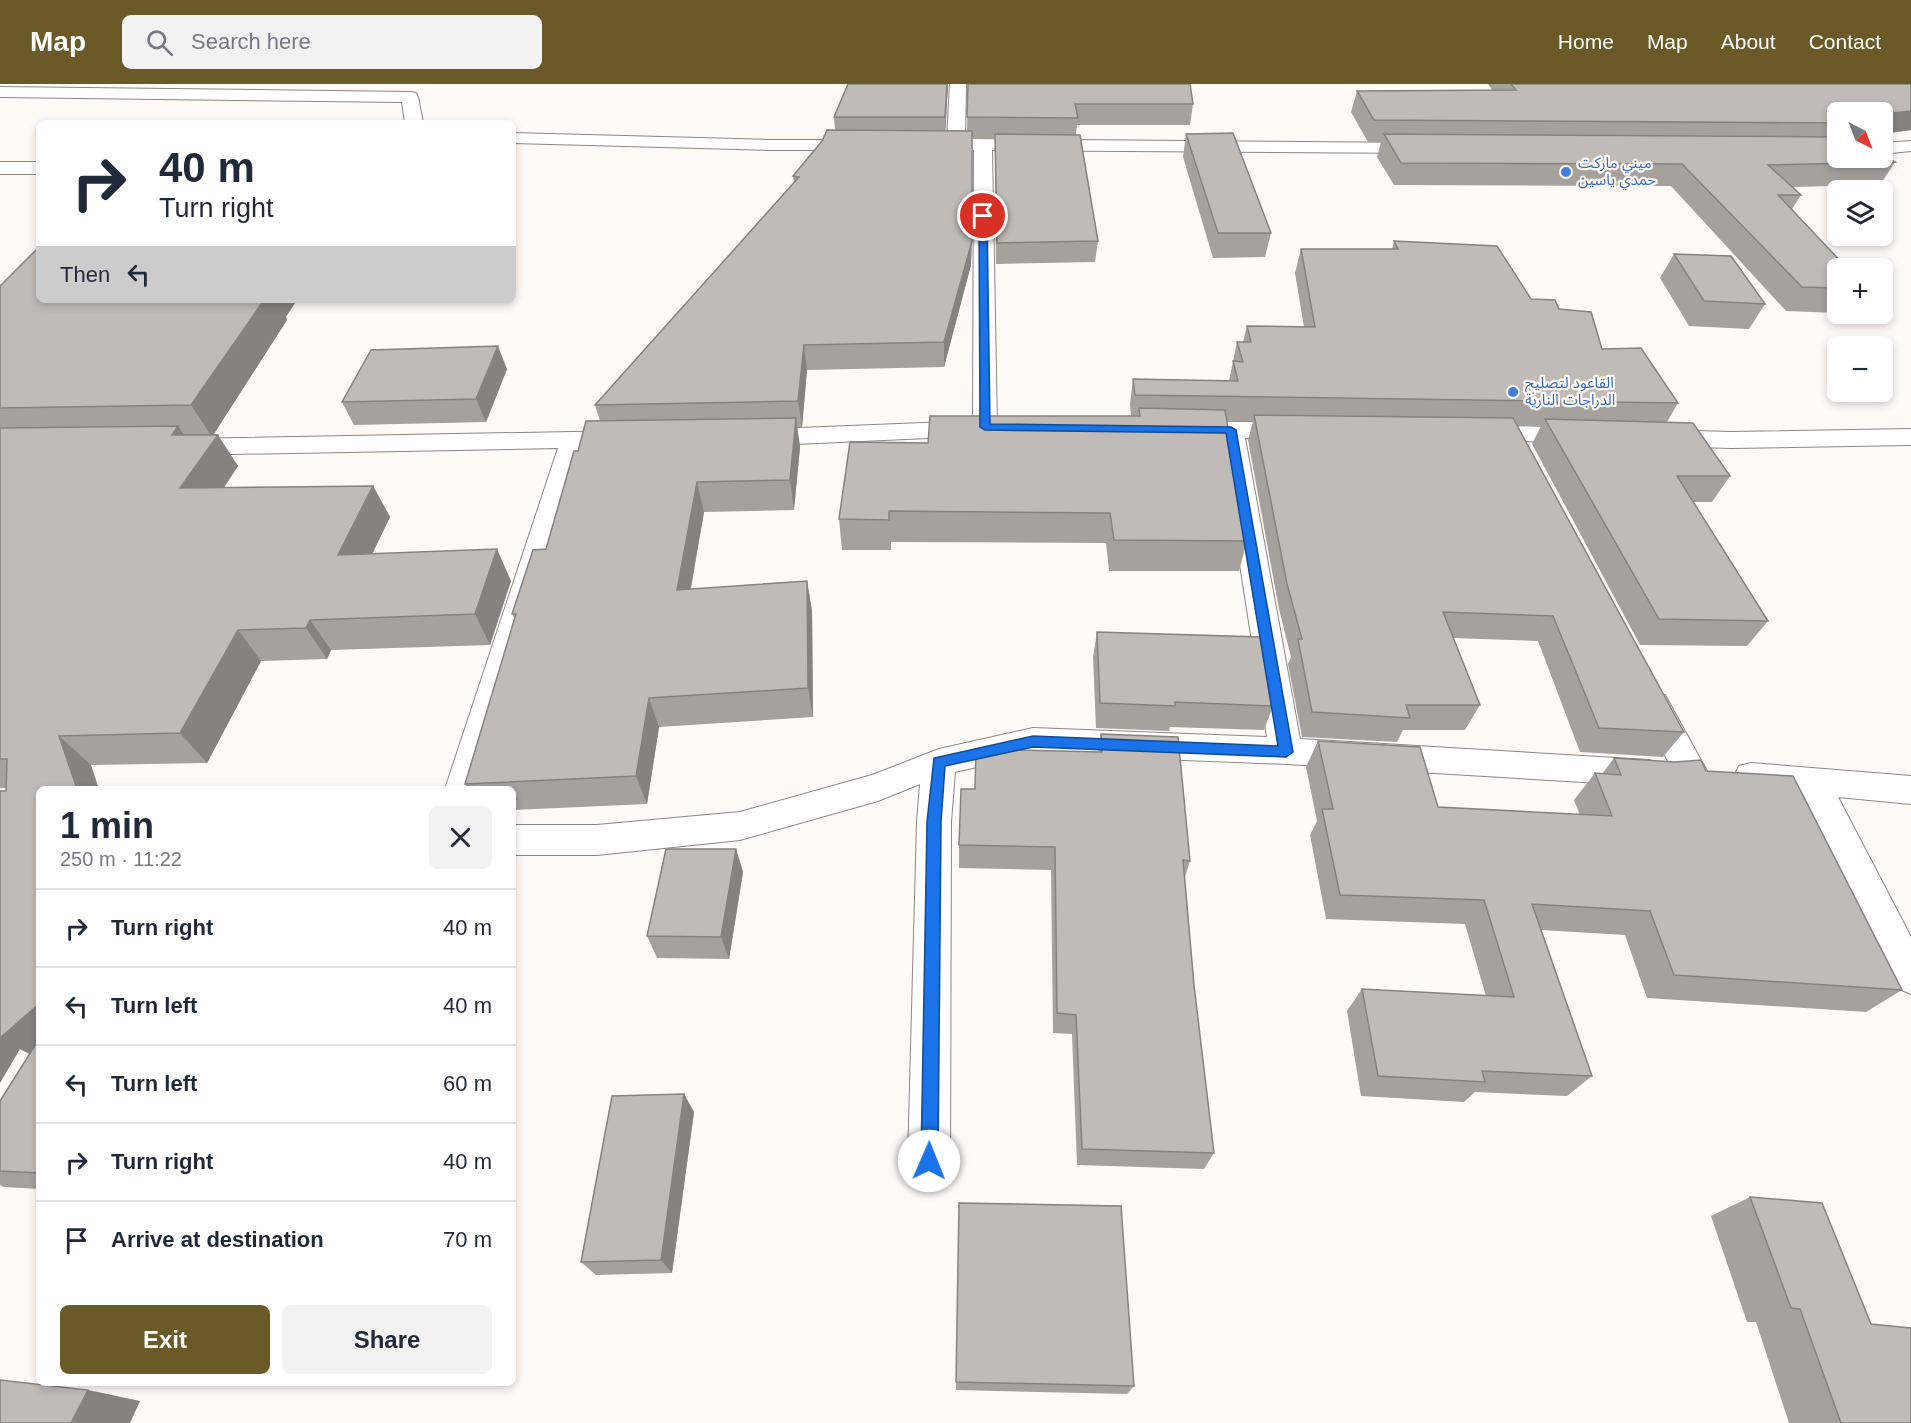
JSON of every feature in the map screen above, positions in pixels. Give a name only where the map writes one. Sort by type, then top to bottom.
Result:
[{"type":"street","points":[[956,144],[958,84]]},
{"type":"street","points":[[0,92],[410,97],[414,120]]},
{"type":"street","points":[[516,138],[770,145],[886,145]]},
{"type":"street","points":[[909,144],[1446,149]]},
{"type":"street","points":[[727,438],[786,438],[997,427],[982,145]]},
{"type":"street","points":[[1893,148],[1911,146]]},
{"type":"street","points":[[0,168],[36,168]]},
{"type":"street","points":[[1161,429],[1313,431]]},
{"type":"street","points":[[1231,430],[1286,752]]},
{"type":"street","points":[[1453,433],[1604,436]]},
{"type":"street","points":[[1511,434],[1528,465]]},
{"type":"street","points":[[1638,437],[1731,440],[1911,437]]},
{"type":"street","points":[[153,448],[644,439]]},
{"type":"street","points":[[463,786],[573,440]]},
{"type":"street","points":[[1640,676],[1690,771]]},
{"type":"street","points":[[516,840],[597,840],[740,826],[878,787],[939,762],[1033,741],[1286,752],[1652,773],[1690,771],[1911,790]]},
{"type":"street","points":[[929,1161],[934,822],[939,762]]},
{"type":"street","points":[[1813,781],[1911,976]]},
{"type":"building","points":[[848,84],[947,84],[945,117],[834,117]]},
{"type":"building","points":[[968,84],[1190,84],[1193,104],[1075,104],[1078,118],[967,117]]},
{"type":"building","points":[[1511,84],[1911,84],[1911,111],[1893,113],[1893,102],[1827,102],[1827,123],[1374,120],[1357,91],[1516,90]]},
{"type":"building","points":[[827,130],[972,131],[972,241],[944,342],[804,345],[798,401],[595,405],[799,177],[793,176],[822,141]]},
{"type":"building","points":[[1233,133],[1271,233],[1218,233],[1186,134]]},
{"type":"building","points":[[995,134],[1080,135],[1098,241],[997,243]]},
{"type":"building","points":[[1384,134],[1827,137],[1827,164],[1768,165],[1801,195],[1778,195],[1838,258],[1827,258],[1827,288],[1802,287],[1682,164],[1401,163]]},
{"type":"building","points":[[1394,241],[1497,246],[1531,299],[1555,300],[1559,309],[1591,312],[1602,349],[1641,348],[1678,403],[1135,395],[1133,379],[1238,381],[1233,361],[1243,362],[1237,342],[1251,342],[1247,326],[1315,327],[1301,249],[1398,249]]},
{"type":"building","points":[[36,250],[36,303],[262,303],[191,405],[0,408],[0,286]]},
{"type":"building","points":[[1674,254],[1731,256],[1765,304],[1704,301]]},
{"type":"building","points":[[498,346],[476,399],[342,402],[371,350]]},
{"type":"building","points":[[1139,408],[1225,410],[1247,541],[1114,540],[1110,513],[889,511],[889,520],[839,519],[850,442],[928,443],[930,416],[1140,416]]},
{"type":"building","points":[[1254,415],[1513,418],[1684,732],[1599,728],[1553,616],[1443,612],[1480,705],[1406,705],[1410,718],[1312,712],[1298,639],[1302,639],[1287,584]]},
{"type":"building","points":[[796,418],[790,480],[697,482],[677,590],[807,581],[808,688],[649,698],[636,776],[465,784],[516,614],[512,614],[533,550],[546,549],[574,451],[578,451],[586,421]]},
{"type":"building","points":[[1545,419],[1693,423],[1730,476],[1677,476],[1768,621],[1659,619]]},
{"type":"building","points":[[178,426],[172,435],[218,435],[180,488],[373,486],[338,555],[497,549],[475,614],[310,620],[306,628],[238,630],[180,733],[59,736],[76,786],[36,786],[36,1007],[0,1038],[0,791],[6,791],[7,759],[0,759],[0,428]]},
{"type":"building","points":[[1097,632],[1261,637],[1273,706],[1175,702],[1175,706],[1100,703]]},
{"type":"building","points":[[1101,734],[1178,737],[1190,861],[1183,860],[1194,985],[1214,1153],[1082,1149],[1076,1015],[1057,1013],[1055,847],[959,845],[961,789],[975,789],[976,749],[1102,752]]},
{"type":"building","points":[[1318,741],[1420,747],[1438,807],[1612,816],[1595,773],[1621,775],[1614,758],[1675,762],[1701,760],[1706,771],[1793,776],[1902,990],[1674,975],[1650,911],[1532,904],[1592,1076],[1482,1071],[1485,1082],[1378,1076],[1362,989],[1514,997],[1484,900],[1340,895],[1322,809],[1333,809]]},
{"type":"building","points":[[666,849],[736,849],[721,937],[647,936]]},
{"type":"building","points":[[36,1044],[36,1173],[0,1171],[0,1101]]},
{"type":"building","points":[[684,1094],[661,1260],[581,1262],[612,1096]]},
{"type":"building","points":[[1750,1197],[1822,1203],[1871,1324],[1911,1328],[1911,1423],[1841,1423],[1800,1309],[1791,1308]]},
{"type":"building","points":[[959,1203],[1121,1206],[1134,1386],[956,1382]]},
{"type":"building","points":[[0,1380],[36,1384],[36,1386],[88,1390],[71,1423],[0,1423]]},
{"type":"place","name":"ميني ماركت حمدي ياسين","points":[[1566,172]]},
{"type":"place","name":"القاعود لتصليح الدراجات النارية","points":[[1513,392]]},
{"type":"route","points":[[929,1161],[934,822],[939,762],[1033,741],[1286,752],[1231,430],[985,427],[983,216]]}]
